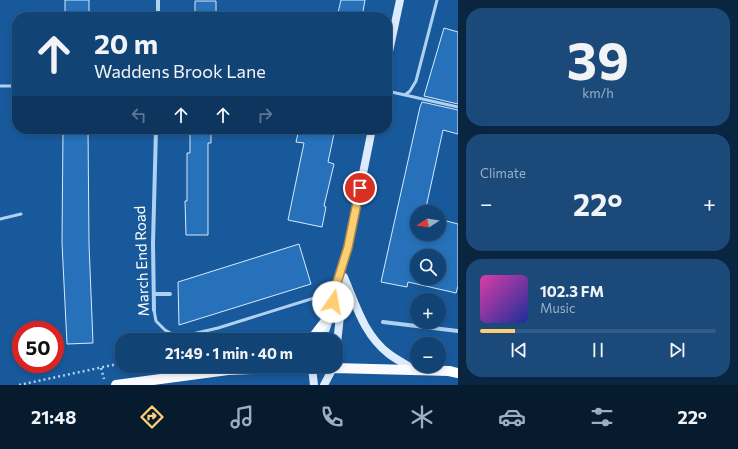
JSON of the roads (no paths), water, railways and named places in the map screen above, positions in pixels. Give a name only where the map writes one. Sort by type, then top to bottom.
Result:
[{"type":"main road","points":[[392,38],[400,0]]},
{"type":"main road","points":[[338,333],[348,247],[371,134]]},
{"type":"main road","points":[[324,333],[331,314],[335,289],[348,247]]},
{"type":"main road","points":[[344,277],[364,326],[376,343],[389,354],[410,366]]},
{"type":"main road","points":[[316,333],[331,314]]},
{"type":"main road","points":[[343,367],[410,370]]},
{"type":"main road","points":[[446,372],[458,373]]},
{"type":"main road","points":[[116,385],[169,382],[213,373]]},
{"type":"main road","points":[[313,373],[314,385]]},
{"type":"main road","points":[[324,385],[331,373]]},
{"type":"street","points":[[158,0],[158,12]]},
{"type":"street","name":"March End Road","points":[[154,310],[153,242],[156,134]]},
{"type":"street","points":[[154,294],[170,294]]},
{"type":"street","points":[[383,322],[458,331]]},
{"type":"lane","points":[[405,94],[410,91],[416,81],[437,0]]},
{"type":"lane","points":[[0,86],[12,86]]},
{"type":"lane","points":[[392,92],[458,107]]},
{"type":"lane","points":[[0,219],[21,214]]},
{"type":"lane","name":"March End Road","points":[[154,310],[156,321],[165,330],[172,334],[188,335],[218,328],[327,294],[335,289]]}]
